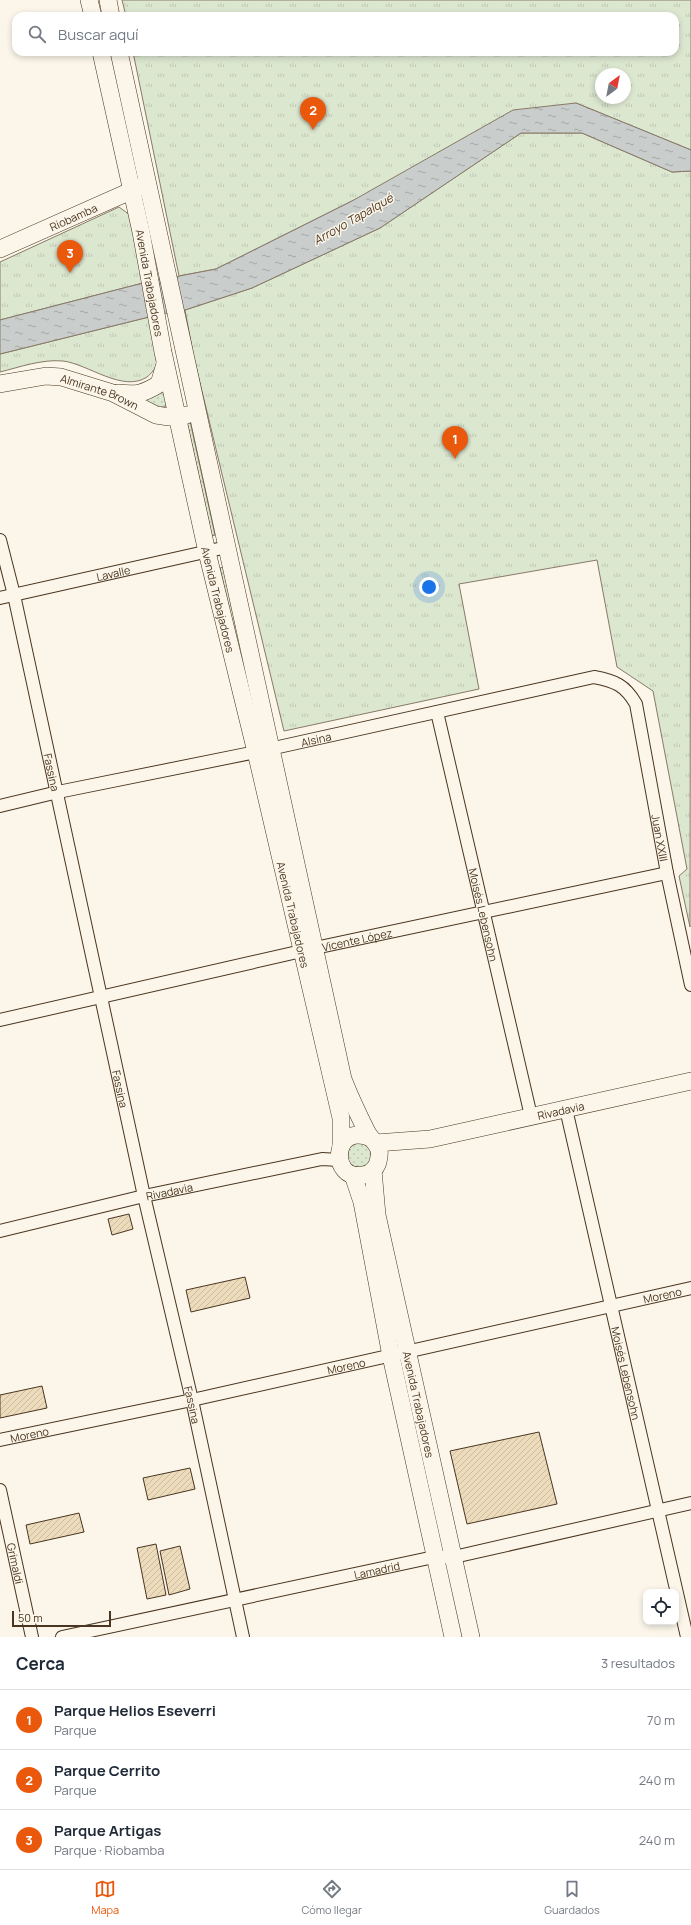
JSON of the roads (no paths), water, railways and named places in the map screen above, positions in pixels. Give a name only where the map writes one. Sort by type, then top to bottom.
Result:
[{"type":"main road","points":[[89,0],[91,12]]},
{"type":"main road","points":[[108,0],[110,12]]},
{"type":"main road","name":"Avenida Trabajadores","points":[[102,56],[139,187],[158,226],[184,353],[227,547],[264,750],[308,949],[341,1118],[340,1153]]},
{"type":"main road","name":"Avenida Trabajadores","points":[[120,56],[139,187],[141,232],[164,358],[207,552],[264,750]]},
{"type":"main road","name":"Riobamba","points":[[0,249],[139,187]]},
{"type":"main road","points":[[113,393],[136,395],[148,391],[159,384],[164,358]]},
{"type":"main road","name":"Almirante Brown","points":[[0,384],[46,376],[61,377],[113,393],[156,415],[169,417],[198,415]]},
{"type":"main road","name":"Avenida Trabajadores","points":[[308,949],[343,1079],[353,1106],[373,1141]]},
{"type":"main road","name":"Rivadavia","points":[[375,1167],[399,1151],[430,1139],[691,1081]]},
{"type":"main road","points":[[351,1136],[364,1136],[373,1141],[380,1157],[375,1167],[367,1174],[353,1175],[342,1167],[340,1153],[351,1136]]},
{"type":"main road","name":"Rivadavia","points":[[373,1141],[430,1139]]},
{"type":"main road","name":"Avenida Trabajadores","points":[[375,1167],[377,1215],[471,1637]]},
{"type":"main road","name":"Avenida Trabajadores","points":[[353,1175],[362,1202],[391,1356],[434,1557],[453,1637]]},
{"type":"street","name":"Fassina","points":[[0,540],[14,595],[58,792],[144,1196],[192,1400],[243,1637]]},
{"type":"street","name":"Lavalle","points":[[0,598],[227,547]]},
{"type":"street","name":"Alsina","points":[[0,806],[58,792],[264,750],[594,677],[613,681],[629,692]]},
{"type":"street","name":"Juan XXIII","points":[[629,692],[636,704],[667,873],[691,985]]},
{"type":"street","name":"Moisés Lebensohn","points":[[437,712],[531,1116]]},
{"type":"street","name":"Vicente López","points":[[0,1020],[308,949],[667,873]]},
{"type":"street","name":"Moisés Lebensohn","points":[[566,1108],[610,1306],[687,1637]]},
{"type":"street","name":"Rivadavia","points":[[0,1231],[144,1196],[322,1160],[340,1153]]},
{"type":"street","name":"Moreno","points":[[0,1440],[192,1400],[691,1288]]},
{"type":"street","name":"Grimaldi","points":[[0,1490],[32,1637]]},
{"type":"street","name":"Lamadrid","points":[[62,1637],[434,1557],[454,1557],[691,1503]]},
{"type":"water","name":"Arroyo Tapalqué","points":[[576,103],[691,150],[691,171],[672,172],[582,133],[521,133],[380,228],[252,288],[185,310],[149,317],[0,354],[0,320],[143,283],[216,269],[352,201],[513,110]]},
{"type":"place","name":"Parque Cerrito","points":[[313,130]]},
{"type":"place","name":"Parque Artigas","points":[[70,273]]},
{"type":"place","name":"Parque Helios Eseverri","points":[[455,459]]}]
